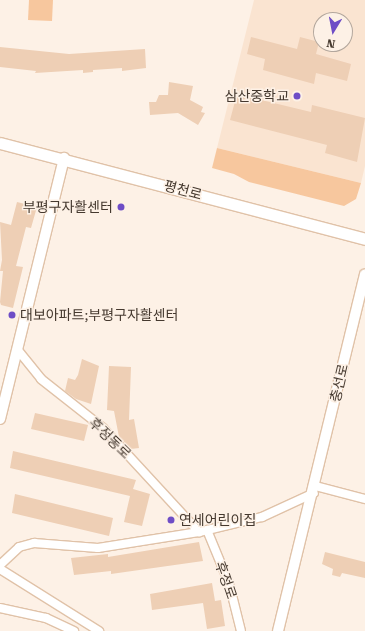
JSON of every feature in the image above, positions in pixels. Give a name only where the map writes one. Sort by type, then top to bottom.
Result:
[{"type":"main road","name":"평천로","points":[[0,143],[64,158],[365,239]]},
{"type":"street","points":[[0,418],[64,158]]},
{"type":"street","name":"충선로","points":[[278,631],[315,489],[365,274]]},
{"type":"street","name":"후정동로","points":[[17,349],[41,380],[103,428],[203,531]]},
{"type":"street","points":[[0,565],[19,547],[34,543],[98,548],[203,531],[262,517],[315,489],[365,498]]},
{"type":"street","name":"후정로","points":[[203,531],[229,583],[241,631]]},
{"type":"street","points":[[0,569],[99,631]]},
{"type":"street","points":[[0,608],[46,618],[74,631]]},
{"type":"shaded area","points":[[29,0],[53,0],[52,21],[28,20]]},
{"type":"shaded area","name":"삼산중학교","points":[[254,0],[365,0],[365,166],[361,183],[217,148]]},
{"type":"shaded area","points":[[217,148],[361,183],[356,199],[344,206],[249,182],[234,174],[212,168]]},
{"type":"building","points":[[251,37],[297,49],[300,37],[313,40],[313,52],[316,52],[316,54],[351,64],[347,81],[316,73],[314,84],[263,70],[265,59],[247,54]]},
{"type":"building","points":[[0,47],[69,54],[145,49],[146,68],[122,71],[122,68],[93,70],[93,72],[83,73],[83,70],[35,73],[36,71],[0,67]]},
{"type":"building","points":[[169,82],[193,86],[190,100],[203,107],[201,112],[205,113],[198,125],[178,113],[150,115],[149,102],[156,102],[159,95],[168,95]]},
{"type":"building","points":[[237,94],[311,112],[312,105],[365,118],[357,162],[325,153],[327,145],[230,120]]},
{"type":"building","points":[[17,202],[37,207],[31,228],[26,227],[16,266],[23,267],[13,308],[1,305],[0,302],[3,271],[0,271],[2,260],[0,222],[11,225]]},
{"type":"building","points":[[82,359],[99,366],[91,404],[76,399],[65,391],[68,378],[75,380],[78,375]]},
{"type":"building","points":[[109,366],[131,367],[129,420],[134,419],[139,448],[131,449],[119,437],[114,411],[107,410]]},
{"type":"building","points":[[35,413],[88,425],[84,441],[31,429]]},
{"type":"building","points":[[13,451],[136,480],[133,489],[150,494],[142,526],[124,522],[130,496],[10,468]]},
{"type":"building","points":[[15,494],[113,518],[109,536],[12,513]]},
{"type":"building","points":[[199,542],[203,561],[111,574],[111,571],[74,575],[71,558],[108,554],[108,557]]},
{"type":"building","points":[[325,552],[365,562],[365,578],[342,573],[340,577],[332,575],[333,569],[322,564]]},
{"type":"building","points":[[212,583],[215,601],[221,600],[225,626],[207,629],[203,603],[152,610],[150,594]]},
{"type":"place","name":"삼산중학교","points":[[297,96]]},
{"type":"place","name":"부평구자활센터","points":[[121,207]]},
{"type":"place","name":"대보아파트;부평구자활센터","points":[[12,315]]},
{"type":"place","name":"연세어린이집","points":[[171,520]]}]
